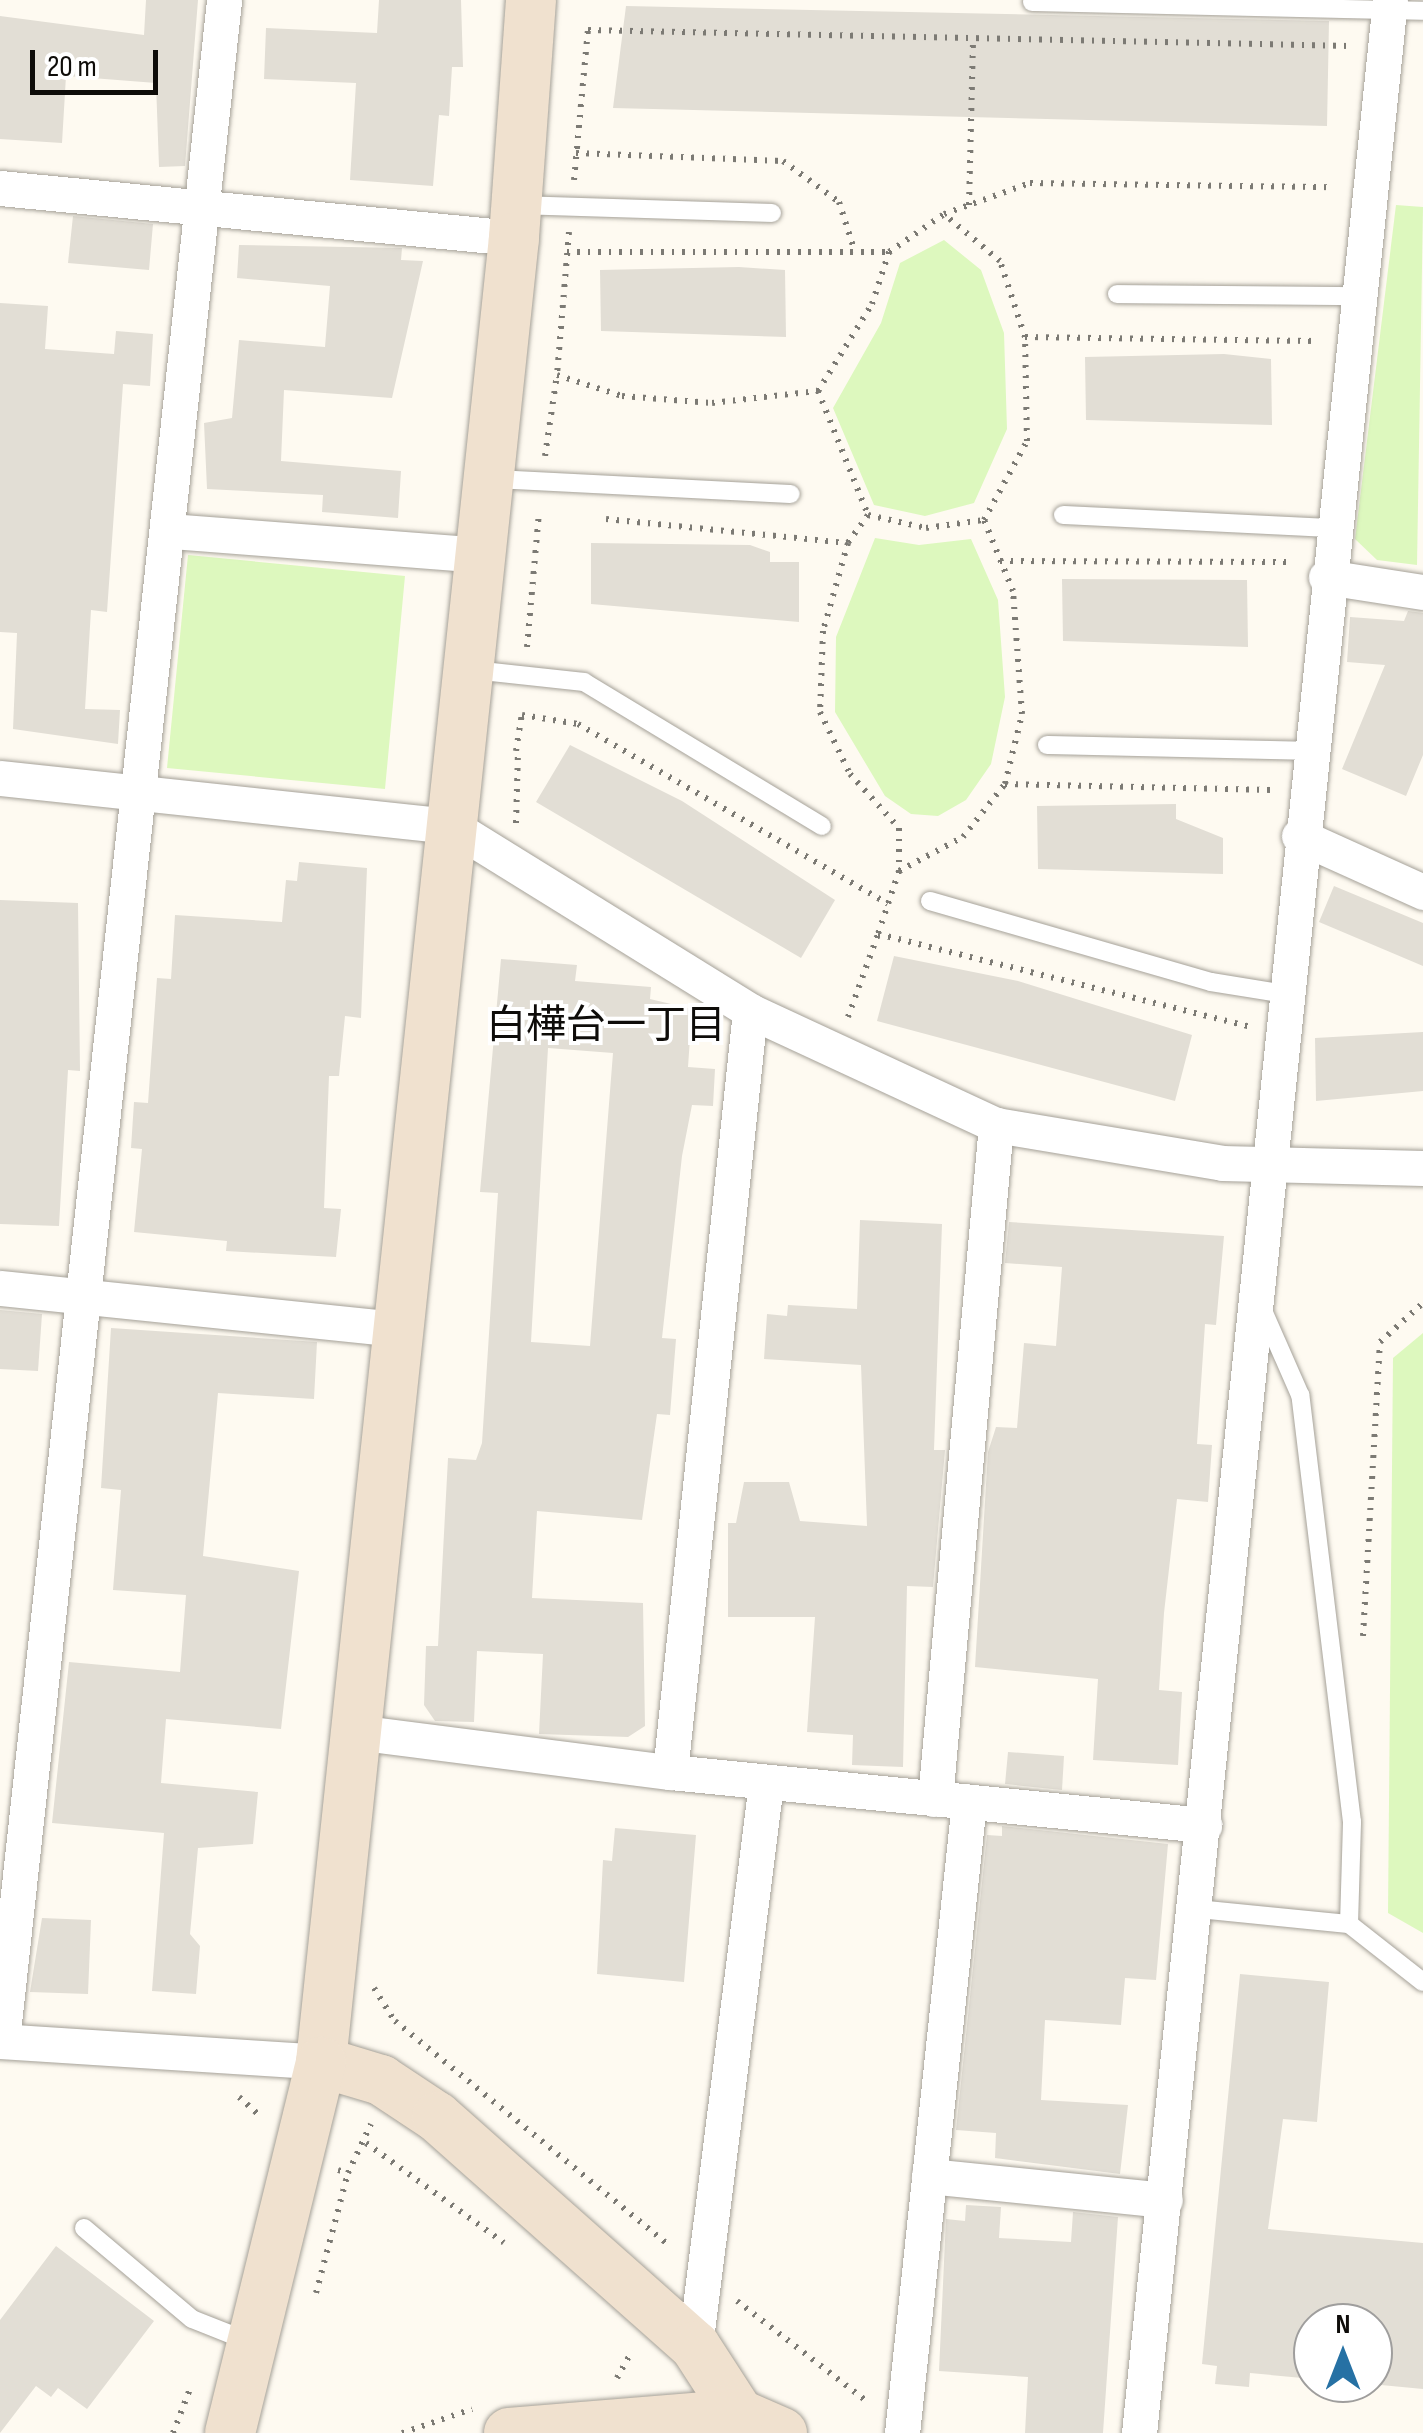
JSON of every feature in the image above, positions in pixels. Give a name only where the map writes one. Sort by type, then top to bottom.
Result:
[{"type":"street","points":[[224,0],[142,792],[1,2041],[321,2062],[382,2080],[437,2117],[694,2346],[760,2424]]},
{"type":"street","points":[[230,2433],[321,2062],[516,222],[531,0]]},
{"type":"street","points":[[1139,2433],[1261,1306],[1274,1164],[1272,992],[1289,822],[1306,750],[1310,573],[1356,296],[1384,46],[1400,7]]},
{"type":"street","points":[[0,188],[203,206],[516,222]]},
{"type":"street","points":[[170,530],[480,555]]},
{"type":"street","points":[[1310,573],[1423,592]]},
{"type":"street","points":[[0,778],[452,826],[750,1012],[996,1125],[1070,1144],[1274,1164],[1423,1168]]},
{"type":"street","points":[[1289,822],[1423,892]]},
{"type":"street","points":[[670,1772],[750,1012]]},
{"type":"street","points":[[902,2431],[929,2176],[996,1125]]},
{"type":"street","points":[[0,1288],[400,1329]]},
{"type":"street","points":[[356,1732],[766,1783],[1204,1825]]},
{"type":"street","points":[[694,2346],[766,1783]]},
{"type":"street","points":[[929,2176],[1165,2200]]},
{"type":"street","points":[[494,2420],[760,2424]]},
{"type":"lane","points":[[1032,2],[1400,7]]},
{"type":"lane","points":[[516,222],[571,207],[772,213]]},
{"type":"lane","points":[[1117,294],[1356,296]]},
{"type":"lane","points":[[488,479],[791,494]]},
{"type":"lane","points":[[1063,515],[1318,527]]},
{"type":"lane","points":[[469,669],[584,682],[822,826]]},
{"type":"lane","points":[[1047,745],[1306,750]]},
{"type":"lane","points":[[930,901],[1272,992]]},
{"type":"lane","points":[[1261,1306],[1300,1396],[1352,1822],[1350,1924]]},
{"type":"lane","points":[[1198,1910],[1350,1924],[1423,1982]]},
{"type":"lane","points":[[84,2228],[192,2319],[254,2344]]},
{"type":"path","points":[[522,841],[518,751],[537,512],[557,375],[588,30],[1384,46]]},
{"type":"path","points":[[969,204],[974,38]]},
{"type":"path","points":[[576,153],[783,162],[839,202],[855,252]]},
{"type":"path","points":[[567,252],[889,252],[944,214],[1030,183],[1368,188]]},
{"type":"path","points":[[944,214],[1000,261],[1025,337],[1028,442],[984,520]]},
{"type":"path","points":[[818,391],[872,304],[889,252]]},
{"type":"path","points":[[1025,337],[1323,341],[1321,360]]},
{"type":"path","points":[[557,375],[622,396],[712,403],[818,391]]},
{"type":"path","points":[[818,391],[868,515]]},
{"type":"path","points":[[537,512],[556,514]]},
{"type":"path","points":[[868,515],[926,528],[984,520]]},
{"type":"path","points":[[840,1037],[899,871],[899,828],[850,774],[820,712],[823,631],[848,543],[868,515]]},
{"type":"path","points":[[595,518],[848,543]]},
{"type":"path","points":[[899,871],[962,837],[1005,784],[1022,714],[1014,592],[984,520]]},
{"type":"path","points":[[1000,561],[1310,573],[1318,527]]},
{"type":"path","points":[[522,715],[578,724],[888,904]]},
{"type":"path","points":[[461,743],[518,751]]},
{"type":"path","points":[[1005,784],[1282,790],[1289,822]]},
{"type":"path","points":[[878,934],[1252,1026]]},
{"type":"path","points":[[1251,1045],[1252,1026],[1272,992]]},
{"type":"path","points":[[1362,1649],[1380,1342],[1423,1303]]},
{"type":"path","points":[[330,1984],[382,1989],[395,2020],[704,2275],[902,2431]]},
{"type":"path","points":[[366,2143],[516,2254]]},
{"type":"path","points":[[596,2386],[613,2385],[634,2352],[619,2340]]},
{"type":"path","points":[[402,2433],[494,2420]]},
{"type":"green space","points":[[1396,205],[1423,207],[1417,565],[1377,560],[1355,539]]},
{"type":"green space","points":[[944,240],[981,270],[1004,333],[1007,429],[974,503],[925,516],[874,505],[833,408],[881,323],[900,263]]},
{"type":"green space","points":[[875,538],[919,545],[971,539],[998,600],[1005,697],[991,764],[966,800],[938,816],[911,814],[885,796],[835,712],[836,637]]},
{"type":"green space","points":[[188,555],[405,576],[385,789],[167,768]]},
{"type":"green space","points":[[1423,1333],[1423,1933],[1388,1913],[1393,1358]]},
{"type":"building","points":[[146,0],[198,0],[185,166],[159,167],[156,83],[66,76],[62,143],[0,139],[0,16],[144,35]]},
{"type":"building","points":[[379,0],[461,0],[463,67],[452,67],[449,116],[439,115],[433,186],[350,180],[356,83],[264,79],[266,28],[377,33]]},
{"type":"building","points":[[626,6],[1329,21],[1327,126],[613,108]]},
{"type":"building","points":[[73,216],[153,224],[149,270],[68,263]]},
{"type":"building","points":[[239,245],[402,248],[401,260],[423,261],[392,398],[284,390],[281,461],[401,471],[398,518],[322,512],[323,495],[207,489],[204,423],[232,418],[239,340],[325,347],[330,286],[237,278]]},
{"type":"building","points":[[600,270],[785,270],[786,337],[601,331]]},
{"type":"building","points":[[0,303],[48,306],[45,349],[114,354],[116,331],[153,334],[150,386],[123,384],[107,612],[91,610],[85,709],[120,710],[118,744],[13,729],[17,633],[0,632]]},
{"type":"building","points":[[1224,354],[1271,359],[1272,425],[1086,420],[1085,357]]},
{"type":"building","points":[[591,543],[750,545],[770,552],[770,562],[799,562],[799,622],[591,604]]},
{"type":"building","points":[[1062,579],[1247,580],[1248,647],[1063,641]]},
{"type":"building","points":[[1408,611],[1423,613],[1423,755],[1406,796],[1342,769],[1385,665],[1347,662],[1350,617],[1404,621]]},
{"type":"building","points":[[570,745],[682,801],[835,900],[801,958],[536,802]]},
{"type":"building","points":[[1176,804],[1176,819],[1223,838],[1223,874],[1038,869],[1037,806]]},
{"type":"building","points":[[299,862],[367,868],[361,1018],[345,1016],[339,1076],[329,1076],[324,1208],[341,1209],[336,1257],[226,1251],[227,1241],[134,1232],[142,1149],[131,1148],[134,1102],[148,1103],[157,978],[171,979],[175,915],[282,922],[286,880],[297,881]]},
{"type":"building","points":[[1334,886],[1423,923],[1423,966],[1319,922]]},
{"type":"building","points":[[0,900],[78,903],[80,1071],[68,1070],[59,1226],[0,1224]]},
{"type":"building","points":[[894,956],[1018,981],[1192,1035],[1175,1101],[877,1021]]},
{"type":"building","points":[[501,959],[577,965],[575,981],[651,987],[650,999],[692,1009],[688,1067],[715,1069],[713,1106],[692,1105],[682,1156],[662,1338],[676,1339],[670,1415],[657,1414],[642,1520],[537,1511],[532,1598],[643,1603],[645,1726],[628,1737],[539,1734],[543,1654],[477,1651],[474,1722],[435,1721],[424,1705],[426,1646],[438,1646],[448,1458],[476,1460],[482,1443],[498,1193],[480,1192]],"holes":[[[548,1048],[613,1053],[590,1346],[531,1342]]]},
{"type":"building","points":[[1423,1032],[1423,1091],[1316,1101],[1315,1038]]},
{"type":"building","points":[[860,1220],[942,1224],[934,1450],[945,1450],[933,1587],[907,1586],[903,1767],[852,1765],[853,1735],[807,1732],[815,1617],[728,1617],[728,1523],[736,1523],[744,1482],[789,1482],[800,1521],[867,1526],[861,1365],[764,1359],[767,1314],[787,1316],[788,1305],[857,1309]]},
{"type":"building","points":[[1009,1222],[1224,1236],[1216,1325],[1205,1324],[1197,1444],[1212,1445],[1208,1502],[1177,1499],[1164,1613],[1159,1690],[1182,1692],[1178,1765],[1093,1760],[1098,1679],[975,1667],[988,1452],[996,1427],[1017,1428],[1024,1343],[1056,1346],[1062,1267],[1005,1263]]},
{"type":"building","points":[[0,1310],[42,1314],[38,1371],[0,1369]]},
{"type":"building","points":[[111,1328],[317,1342],[314,1399],[218,1393],[203,1556],[299,1571],[281,1729],[166,1719],[161,1783],[258,1792],[253,1844],[198,1848],[190,1934],[200,1946],[196,1994],[152,1991],[164,1833],[52,1823],[69,1662],[180,1672],[186,1595],[113,1590],[121,1490],[101,1488]]},
{"type":"building","points":[[1008,1752],[1064,1756],[1062,1790],[1005,1784]]},
{"type":"building","points":[[1002,1826],[1168,1844],[1156,1980],[1125,1978],[1121,2025],[1045,2020],[1041,2100],[1128,2105],[1120,2174],[995,2158],[996,2133],[956,2130],[987,1835],[1002,1836]]},
{"type":"building","points":[[615,1828],[696,1835],[684,1982],[597,1974],[603,1860],[612,1861]]},
{"type":"building","points":[[42,1918],[91,1920],[88,1994],[30,1992]]},
{"type":"building","points":[[1240,1974],[1329,1982],[1317,2122],[1283,2119],[1268,2229],[1423,2243],[1423,2389],[1393,2386],[1393,2303],[1293,2303],[1293,2377],[1250,2373],[1249,2387],[1215,2384],[1217,2366],[1202,2364]]},
{"type":"building","points":[[966,2205],[1001,2207],[999,2238],[1071,2242],[1073,2212],[1118,2217],[1103,2433],[1025,2433],[1028,2377],[939,2371],[946,2219],[965,2221]]},
{"type":"building","points":[[56,2246],[154,2321],[87,2409],[58,2388],[51,2397],[36,2386],[0,2433],[0,2320]]},
{"type":"district","name":"白樺台一丁目","points":[[606,1026]]}]
